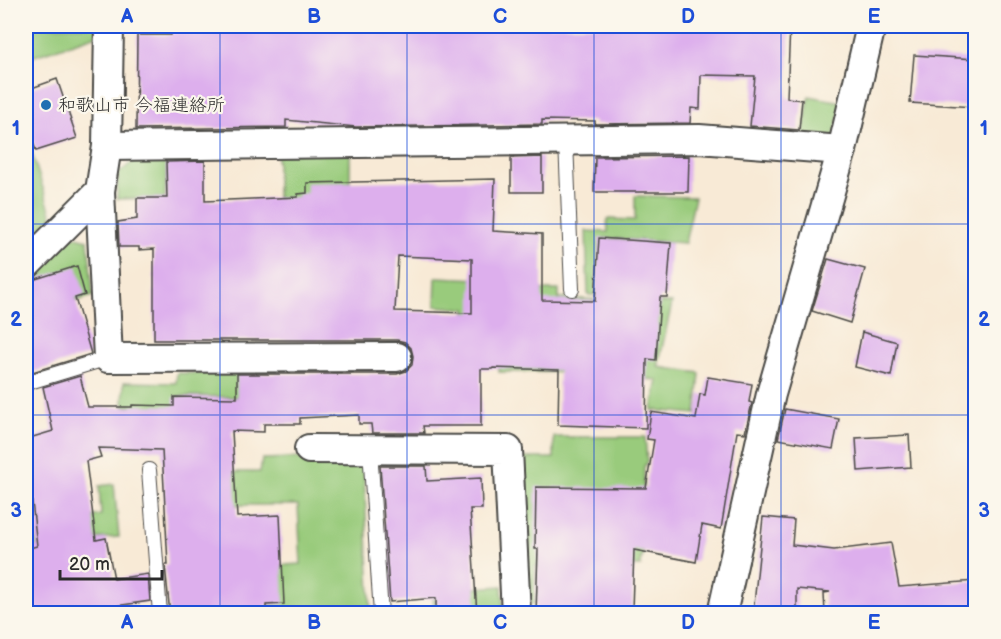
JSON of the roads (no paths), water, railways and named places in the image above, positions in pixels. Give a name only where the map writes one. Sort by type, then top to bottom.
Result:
[{"type":"street","points":[[109,26],[107,146],[99,190],[108,358],[397,357]]},
{"type":"street","points":[[722,614],[771,394],[843,150],[871,26]]},
{"type":"street","points":[[107,146],[699,139],[843,150]]},
{"type":"street","points":[[26,265],[99,190]]},
{"type":"street","points":[[309,449],[508,450],[516,614]]},
{"type":"lane","points":[[566,141],[572,290]]},
{"type":"lane","points":[[26,383],[108,358]]},
{"type":"lane","points":[[370,449],[381,614]]},
{"type":"lane","points":[[149,470],[160,614]]},
{"type":"place","name":"和歌山市 今福連絡所","points":[[46,105]]}]
